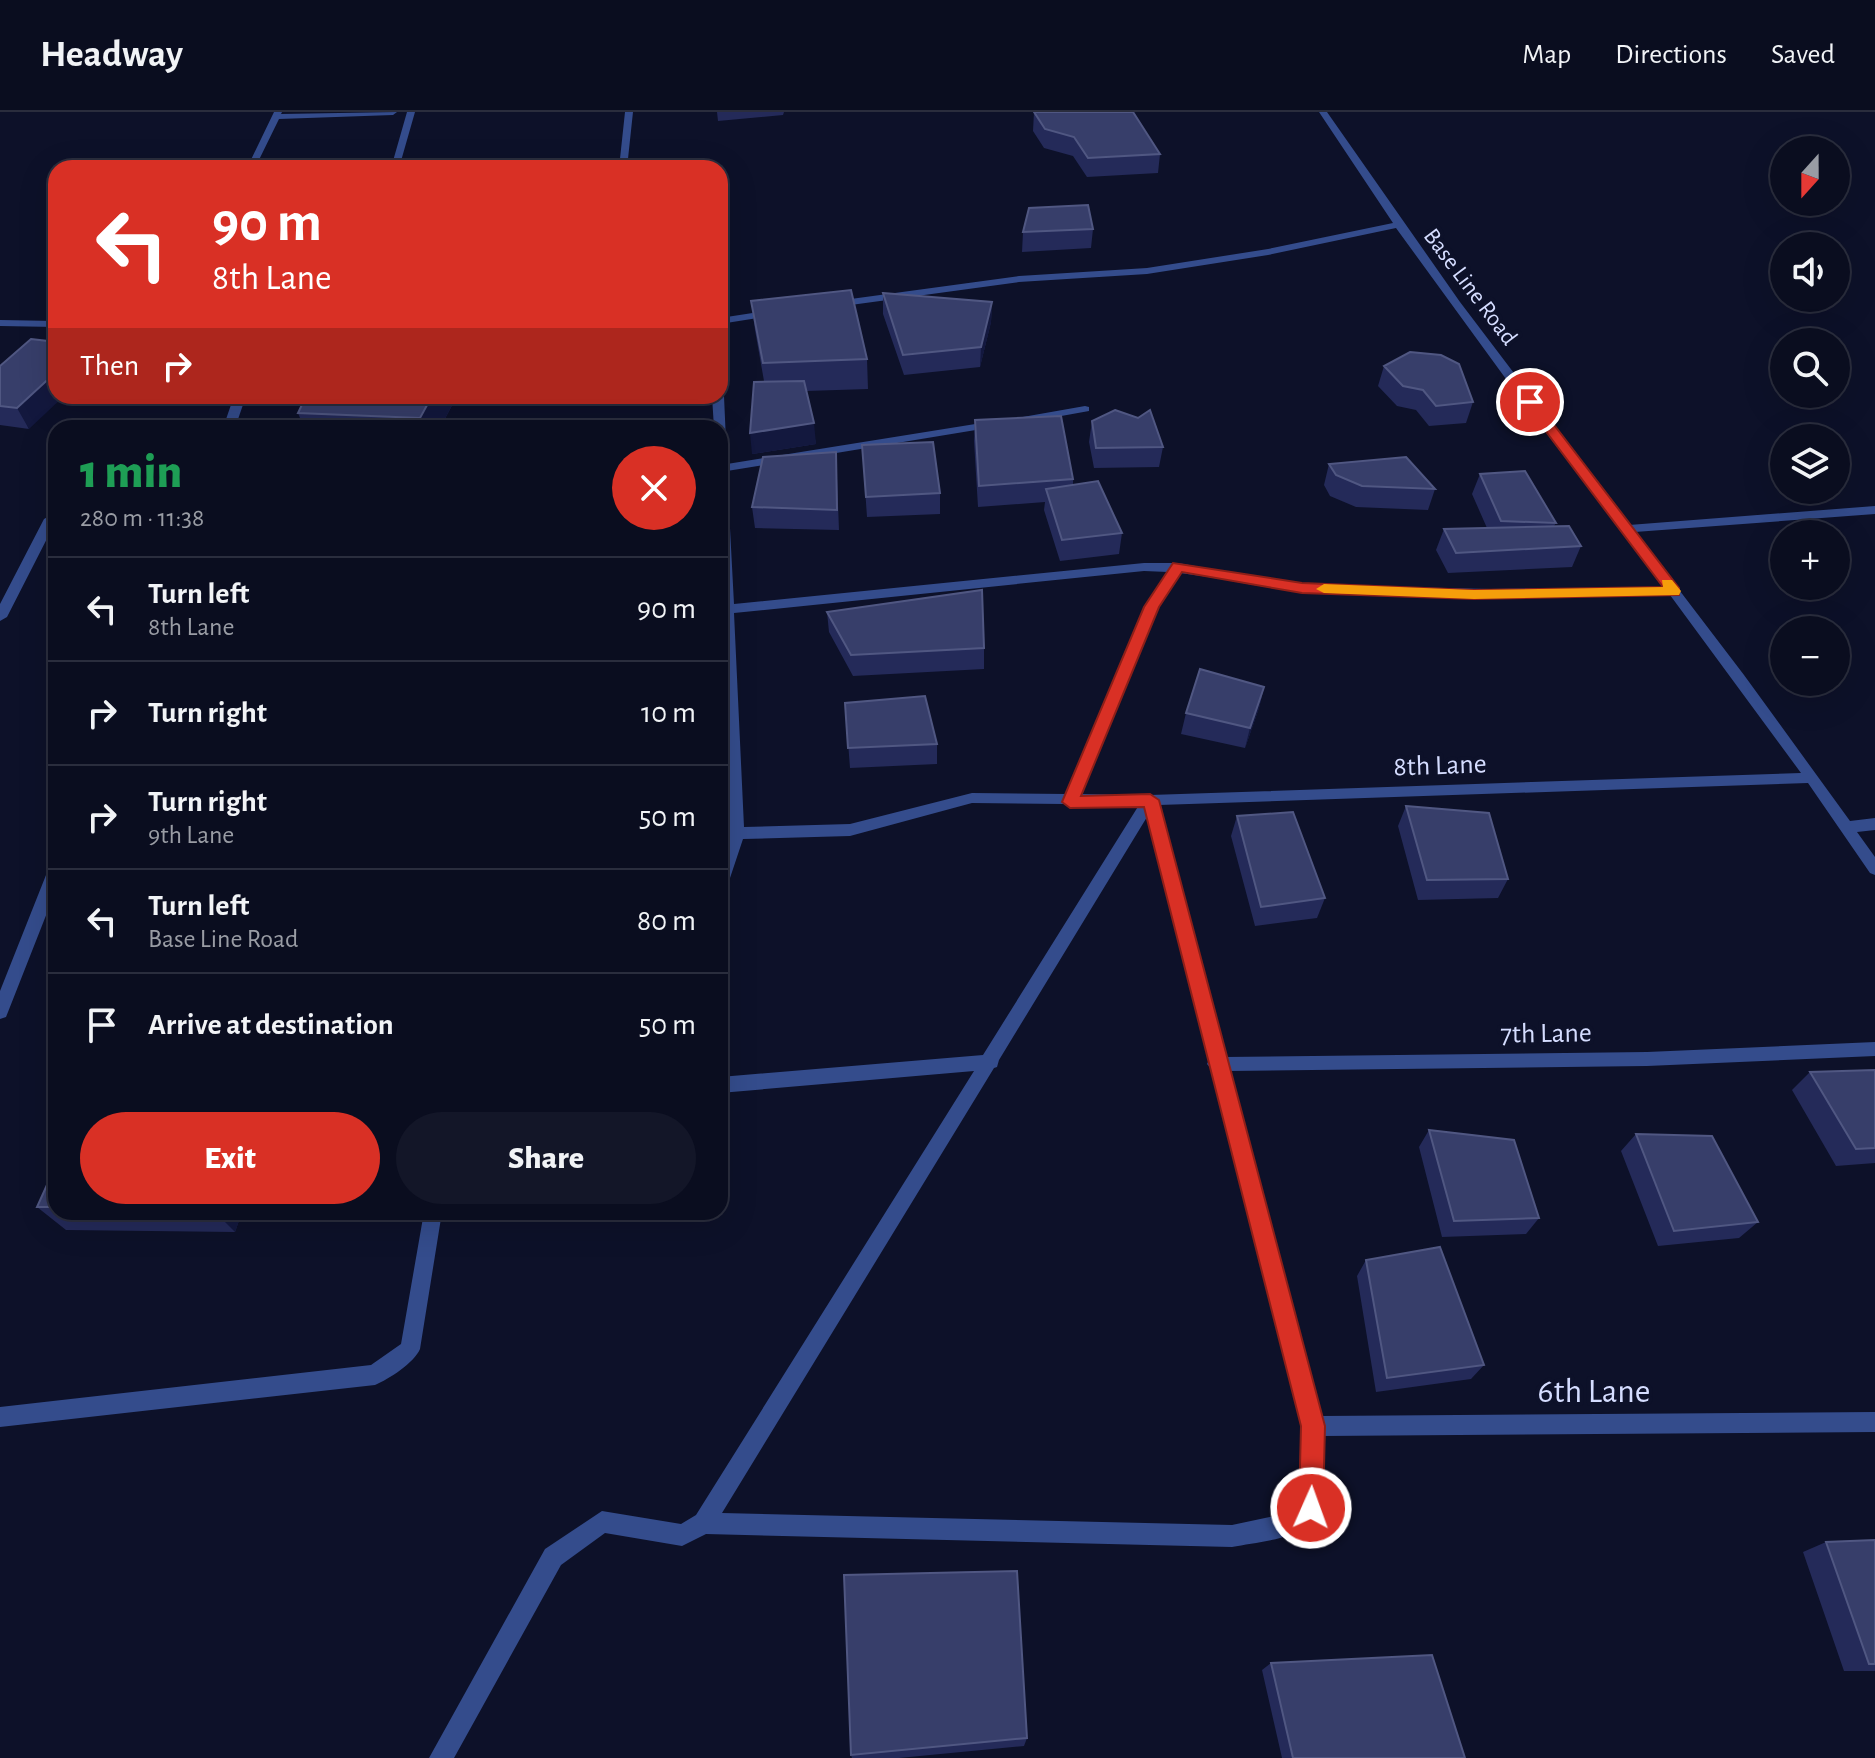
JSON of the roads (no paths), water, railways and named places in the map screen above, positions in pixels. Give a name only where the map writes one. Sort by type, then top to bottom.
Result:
[{"type":"street","points":[[255,160],[277,115],[393,112]]},
{"type":"street","points":[[397,160],[411,112]]},
{"type":"street","points":[[624,160],[629,112]]},
{"type":"street","name":"Base Line Road","points":[[1323,112],[1396,225],[1674,591],[1875,869]]},
{"type":"street","points":[[830,305],[1019,279],[1147,271],[1268,252],[1396,225]]},
{"type":"street","points":[[728,320],[783,312]]},
{"type":"street","points":[[0,323],[48,324]]},
{"type":"street","points":[[728,467],[1085,409]]},
{"type":"street","points":[[1627,529],[1875,510]]},
{"type":"street","points":[[0,617],[48,523]]},
{"type":"street","points":[[729,609],[1144,567],[1178,567],[1302,588],[1474,595],[1674,591]]},
{"type":"street","points":[[1070,802],[1152,607],[1178,567]]},
{"type":"street","points":[[728,586],[737,833],[728,860]]},
{"type":"street","name":"8th Lane","points":[[737,833],[850,830],[972,798],[1036,796],[1070,802],[1812,778]]},
{"type":"street","points":[[441,1758],[553,1557],[602,1522],[682,1535],[704,1523],[1150,800]]},
{"type":"street","points":[[704,1523],[1232,1536],[1294,1523],[1311,1508],[1313,1426],[1216,1064],[1150,800]]},
{"type":"street","points":[[1847,827],[1875,824]]},
{"type":"street","points":[[0,1012],[48,890]]},
{"type":"street","name":"7th Lane","points":[[1216,1064],[1647,1059],[1875,1049]]},
{"type":"street","points":[[728,1084],[991,1062]]},
{"type":"street","points":[[0,1417],[375,1375],[410,1349],[432,1220]]},
{"type":"street","name":"6th Lane","points":[[1313,1426],[1875,1422]]}]
